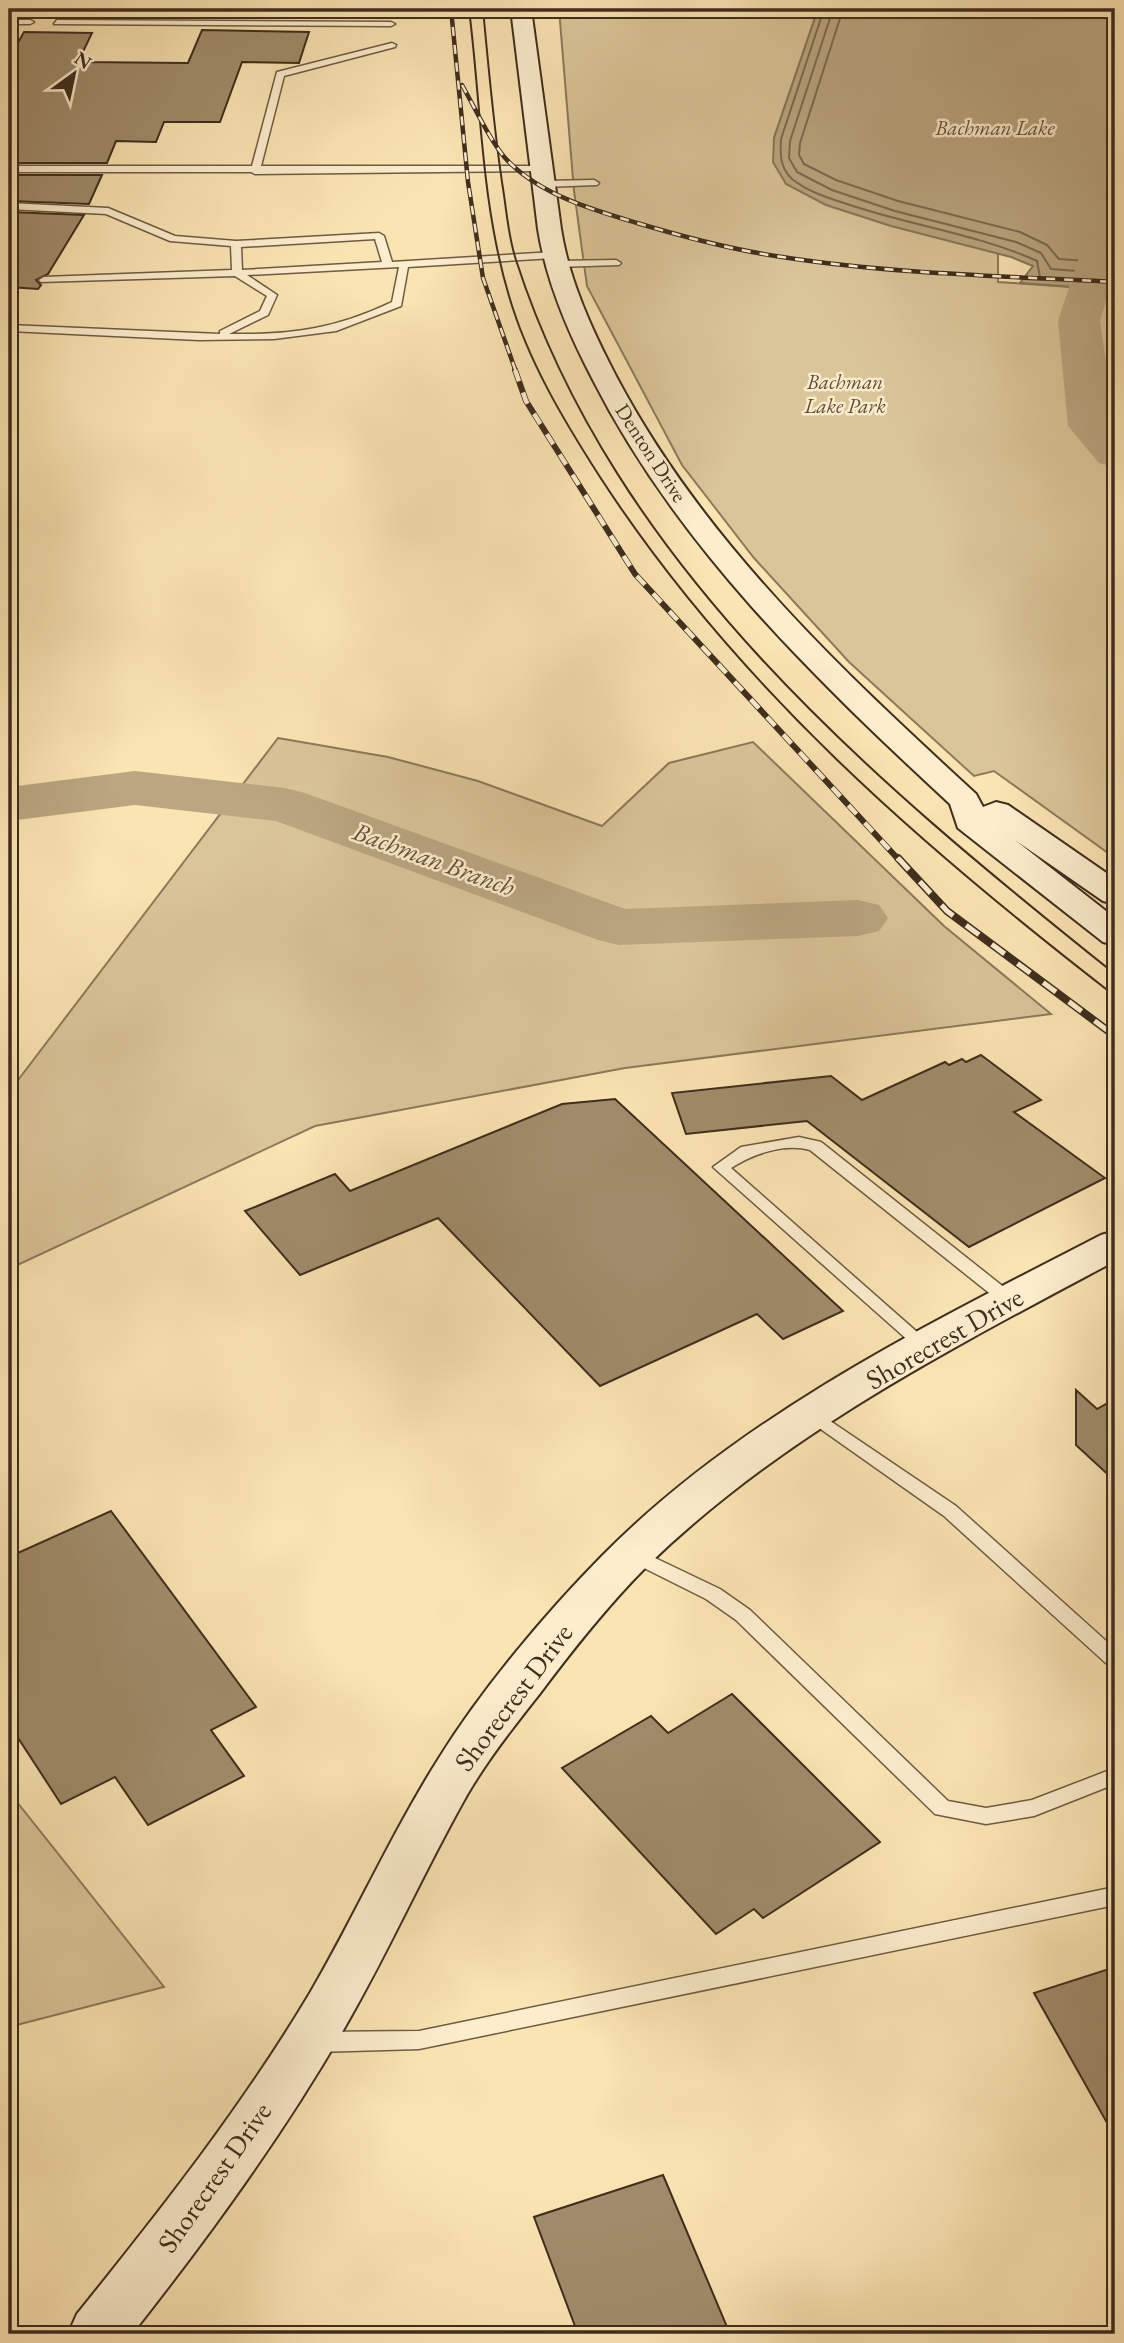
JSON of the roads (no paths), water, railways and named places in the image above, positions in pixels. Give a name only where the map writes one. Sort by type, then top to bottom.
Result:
[{"type":"main road","name":"Denton Drive","points":[[521,9],[542,176],[556,259],[592,358],[648,455],[751,589],[816,659],[965,801],[970,821],[1109,917]]},
{"type":"main road","name":"Shorecrest Drive","points":[[97,2334],[176,2235],[308,2042],[451,1779],[545,1651],[632,1554],[738,1466],[811,1415],[1009,1300],[1115,1244]]},
{"type":"lane","points":[[9,22],[30,22]]},
{"type":"lane","points":[[57,22],[391,24]]},
{"type":"lane","points":[[255,171],[280,74],[392,45]]},
{"type":"lane","points":[[9,169],[542,176],[594,183]]},
{"type":"lane","points":[[9,206],[108,211],[173,239],[236,244],[379,236],[388,265]]},
{"type":"lane","points":[[236,244],[237,273]]},
{"type":"lane","points":[[44,280],[556,259],[615,262]]},
{"type":"lane","points":[[9,328],[219,336],[312,333],[358,322],[397,304],[404,264]]},
{"type":"lane","points":[[219,336],[264,313],[272,295],[237,273]]},
{"type":"lane","points":[[926,1347],[721,1167],[747,1151],[799,1142],[815,1146],[1009,1300]]},
{"type":"lane","points":[[811,1415],[950,1511],[1115,1660]]},
{"type":"lane","points":[[632,1554],[713,1594],[743,1615],[942,1808],[986,1816],[1034,1808],[1115,1776]]},
{"type":"lane","points":[[308,2042],[419,2040],[1115,1896]]},
{"type":"water","name":"Bachman Lake","points":[[818,9],[1115,9],[1115,290],[1020,283],[1033,266],[1011,257],[891,226],[826,205],[786,184],[773,162],[774,138]]},
{"type":"waterway","name":"Bachman Branch","points":[[1115,133],[1112,140],[1101,251],[1079,321],[1091,426],[1115,453]]},
{"type":"waterway","name":"Bachman Branch","points":[[9,804],[135,788],[285,805],[619,927],[858,918]]},
{"type":"tram line","points":[[469,9],[487,189],[509,296],[537,367],[560,412],[600,477],[653,553],[710,625],[771,693],[835,758],[902,821],[972,881],[1115,996]]},
{"type":"tram line","points":[[483,9],[497,148],[508,228],[516,260],[560,371],[617,473],[685,569],[762,659],[845,744],[933,824],[1115,974]]},
{"type":"railway","points":[[451,9],[468,182],[483,278],[516,372]]},
{"type":"railway","points":[[462,85],[497,147],[522,174],[569,200],[620,218],[727,247],[823,263],[948,274],[1115,282]]},
{"type":"railway","points":[[515,370],[526,401],[635,574],[899,860]]},
{"type":"railway","points":[[898,858],[947,911],[1115,1036]]},
{"type":"park label","name":"Bachman Lake Park","points":[[845,394]]}]
